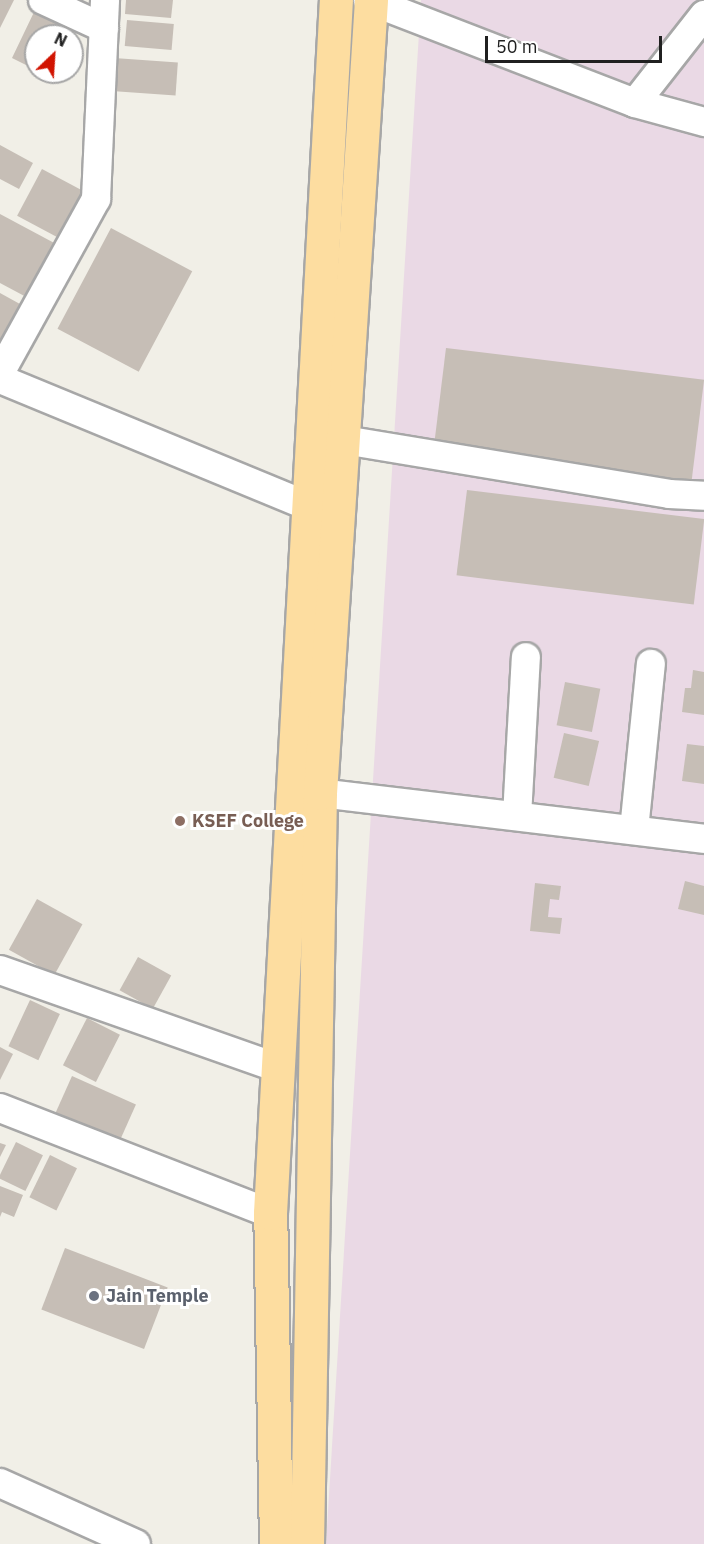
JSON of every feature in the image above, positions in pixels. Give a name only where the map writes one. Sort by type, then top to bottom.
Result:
[{"type":"main road","points":[[276,1544],[270,1213],[336,0]]},
{"type":"main road","points":[[307,1544],[320,793],[370,0]]},
{"type":"street","points":[[43,0],[104,28]]},
{"type":"street","points":[[0,374],[96,199],[105,0]]},
{"type":"street","points":[[370,0],[635,104],[704,122]]},
{"type":"street","points":[[635,104],[704,15]]},
{"type":"street","points":[[0,379],[308,506]]},
{"type":"street","points":[[312,435],[669,494],[704,496]]},
{"type":"street","points":[[517,816],[526,657]]},
{"type":"street","points":[[634,830],[651,664]]},
{"type":"street","points":[[320,793],[704,839]]},
{"type":"street","points":[[0,970],[278,1068]]},
{"type":"street","points":[[0,1108],[270,1213]]},
{"type":"street","points":[[0,1483],[101,1537],[136,1544]]},
{"type":"shaded area","points":[[421,0],[704,0],[704,1544],[326,1544]]},
{"type":"building","points":[[0,0],[14,0],[0,28]]},
{"type":"building","points":[[126,0],[173,0],[171,18],[125,14]]},
{"type":"building","points":[[35,10],[65,24],[28,24]]},
{"type":"building","points":[[127,20],[174,24],[172,50],[125,46]]},
{"type":"building","points":[[24,33],[24,64],[12,58]]},
{"type":"building","points":[[114,58],[178,62],[176,95],[112,91]]},
{"type":"building","points":[[0,145],[33,163],[19,189],[0,179]]},
{"type":"building","points":[[42,169],[88,193],[63,240],[17,216]]},
{"type":"building","points":[[0,214],[58,245],[30,299],[0,283]]},
{"type":"building","points":[[111,228],[192,271],[139,372],[57,329]]},
{"type":"building","points":[[0,293],[29,309],[0,363]]},
{"type":"building","points":[[446,348],[704,380],[690,492],[432,460]]},
{"type":"building","points":[[467,490],[704,519],[694,604],[457,575]]},
{"type":"building","points":[[693,670],[704,672],[704,715],[682,712],[685,688],[691,688]]},
{"type":"building","points":[[565,682],[600,689],[592,732],[557,725]]},
{"type":"building","points":[[564,733],[599,741],[589,786],[554,778]]},
{"type":"building","points":[[687,744],[704,746],[704,784],[682,781]]},
{"type":"building","points":[[685,881],[704,886],[704,915],[678,909]]},
{"type":"building","points":[[535,883],[561,886],[559,900],[550,899],[548,917],[562,918],[560,934],[530,931]]},
{"type":"building","points":[[37,899],[82,924],[54,975],[9,950]]},
{"type":"building","points":[[138,957],[171,975],[153,1009],[120,990]]},
{"type":"building","points":[[30,1000],[60,1014],[38,1060],[8,1046]]},
{"type":"building","points":[[87,1018],[120,1035],[96,1082],[63,1065]]},
{"type":"building","points":[[0,1047],[13,1054],[0,1080]]},
{"type":"building","points":[[72,1076],[136,1104],[116,1148],[52,1120]]},
{"type":"building","points":[[16,1142],[43,1155],[25,1191],[0,1179]]},
{"type":"building","points":[[0,1143],[6,1145],[0,1157]]},
{"type":"building","points":[[50,1155],[77,1168],[56,1210],[29,1197]]},
{"type":"building","points":[[0,1186],[23,1195],[14,1217],[2,1212],[0,1217]]},
{"type":"building","points":[[65,1248],[168,1287],[144,1349],[41,1310]]},
{"type":"place","name":"KSEF College","points":[[180,821]]},
{"type":"place","name":"Jain Temple","points":[[94,1296]]}]
